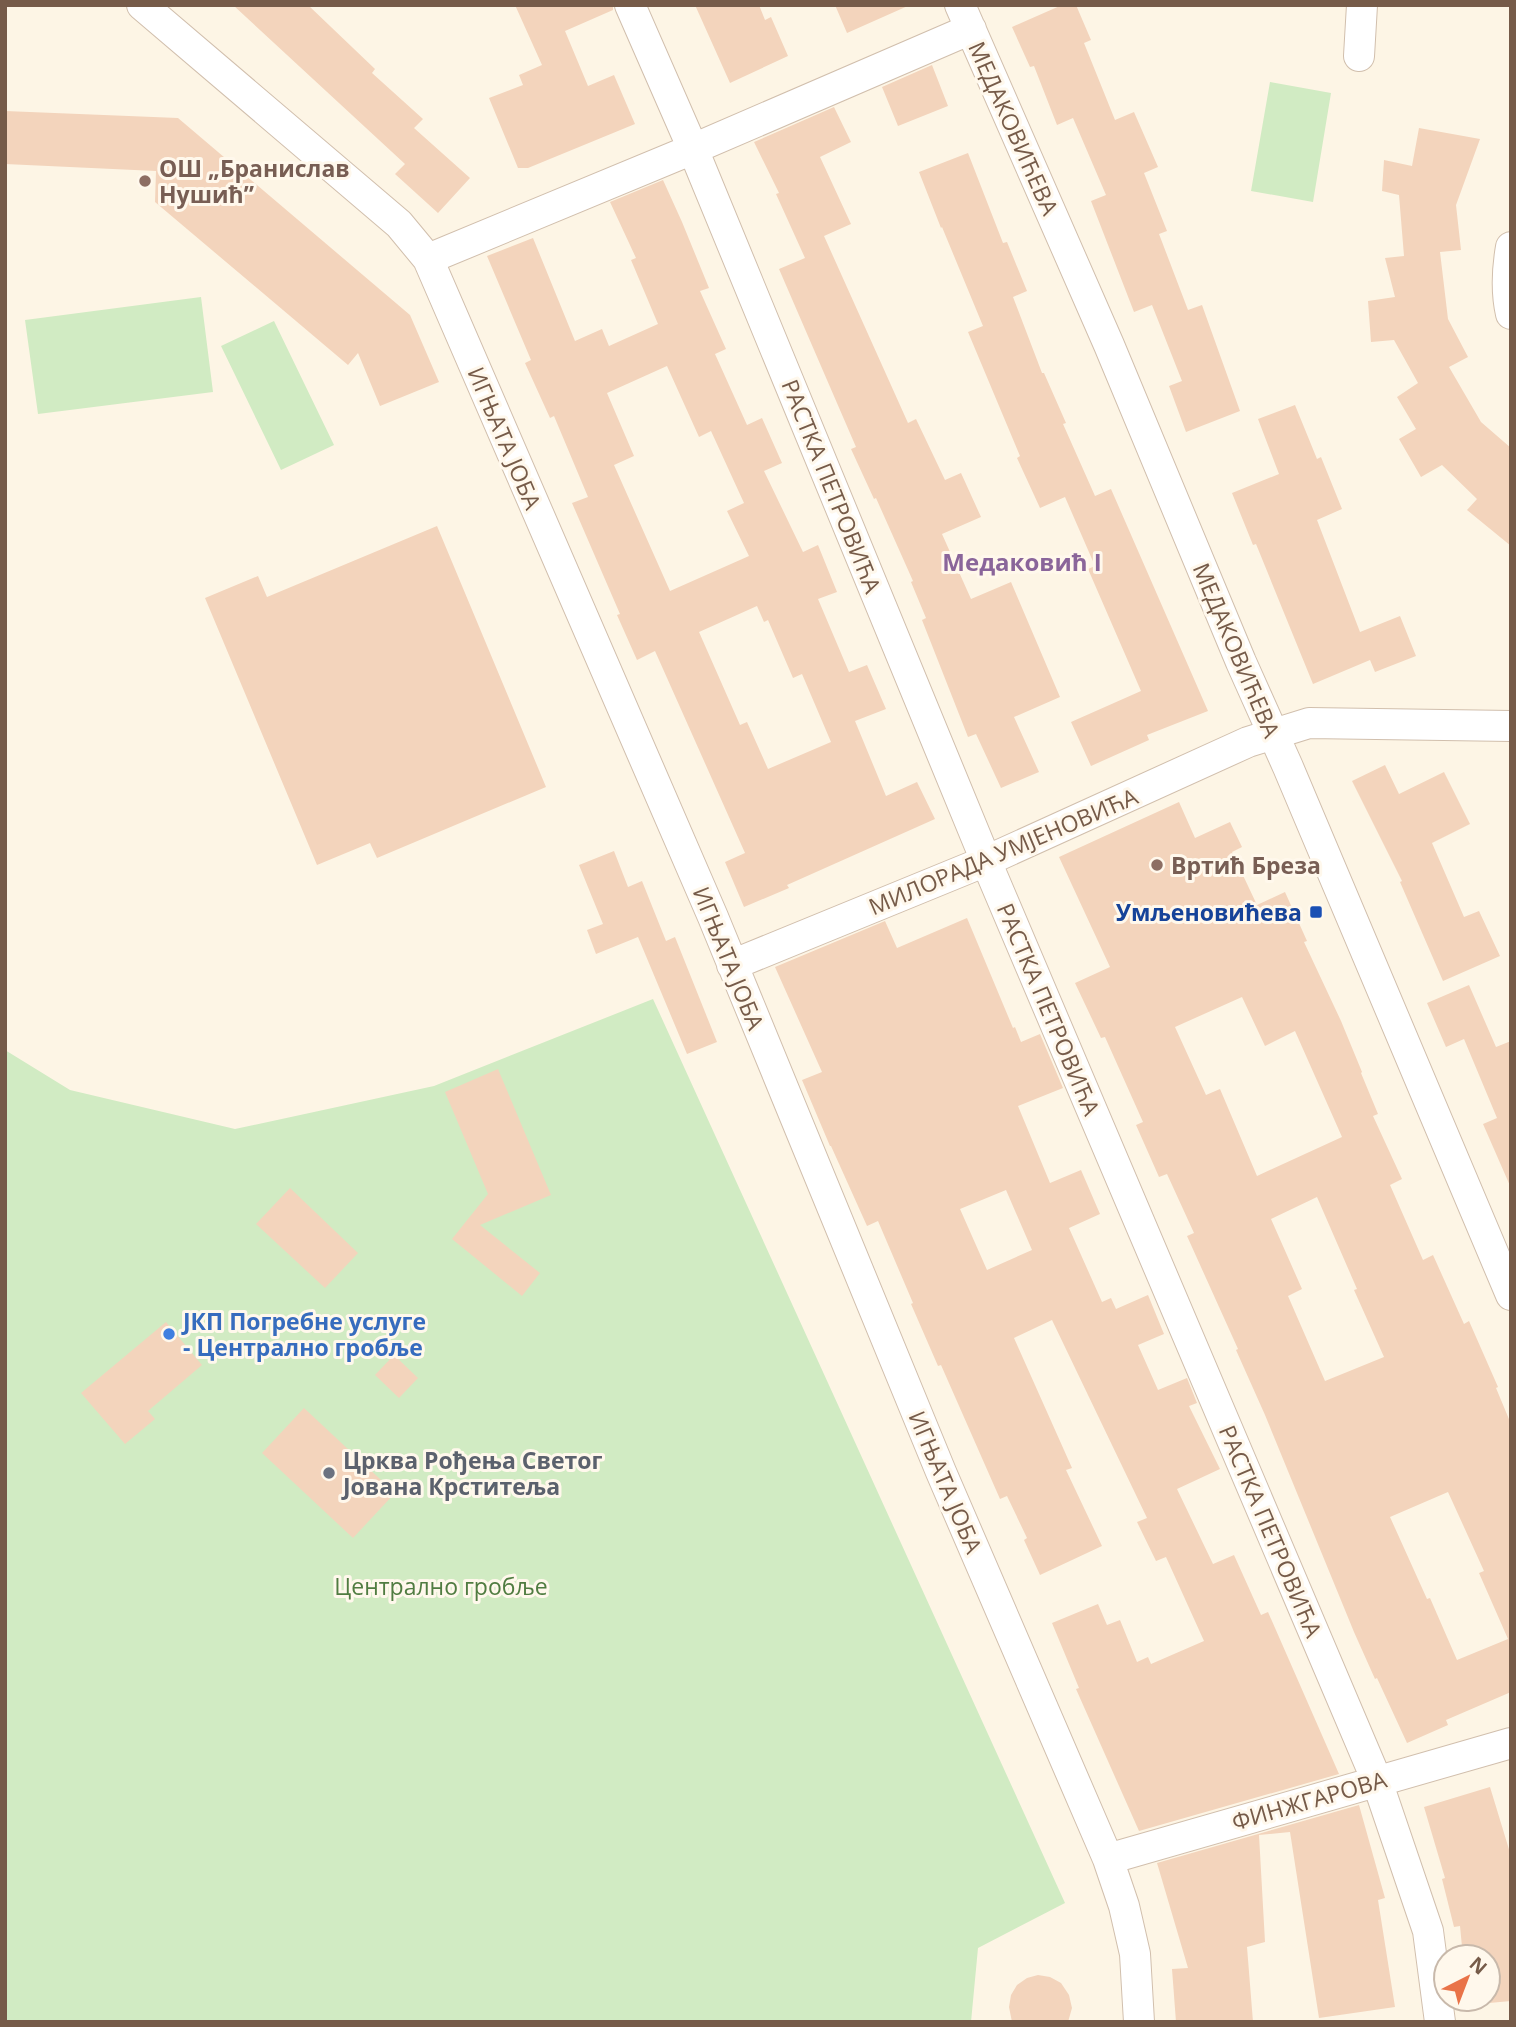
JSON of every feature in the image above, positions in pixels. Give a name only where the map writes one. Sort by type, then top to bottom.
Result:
[{"type":"street","name":"ИГЊАТА ЈОБА","points":[[142,5],[399,224],[428,259],[713,917],[941,1472],[1108,1859],[1124,1906],[1135,1954],[1139,2022]]},
{"type":"street","name":"РАСТКА ПЕТРОВИЋА","points":[[630,5],[693,149],[986,861],[1377,1780],[1428,1931],[1440,2022]]},
{"type":"street","points":[[1359,56],[1362,5]]},
{"type":"street","points":[[428,259],[693,149],[966,17]]},
{"type":"street","name":"МЕДАКОВИЋЕВА","points":[[966,17],[1098,321],[1511,1295]]},
{"type":"street","points":[[1511,247],[1508,299],[1511,314]]},
{"type":"street","name":"МИЛОРАДА УМЈЕНОВИЋА","points":[[732,965],[986,861],[1273,733],[1309,723],[1511,726]]},
{"type":"street","name":"ФИНЖГАРОВА","points":[[1108,1859],[1511,1742]]},
{"type":"green space","points":[[1270,82],[1331,93],[1313,202],[1251,191]]},
{"type":"green space","points":[[201,297],[213,392],[38,414],[25,320]]},
{"type":"green space","points":[[274,321],[334,445],[281,470],[221,346]]},
{"type":"green space","name":"Централно гробље","points":[[653,999],[1065,1903],[978,1948],[971,2022],[5,2022],[5,1050],[70,1090],[235,1129],[434,1086]]},
{"type":"building","points":[[233,5],[308,5],[375,69],[372,73],[423,119],[414,128],[470,178],[438,213],[395,174],[405,164]]},
{"type":"building","points":[[515,5],[613,5],[613,10],[565,31],[588,86],[614,75],[635,124],[528,168],[518,168],[489,98],[523,85],[519,75],[542,65]]},
{"type":"building","points":[[695,5],[759,5],[765,20],[771,17],[788,56],[730,83]]},
{"type":"building","points":[[835,5],[910,5],[847,33]]},
{"type":"building","points":[[1062,5],[1076,5],[1091,40],[1084,43],[1115,120],[1134,112],[1158,167],[1144,173],[1167,231],[1159,234],[1188,310],[1202,305],[1240,411],[1186,432],[1169,386],[1182,381],[1152,305],[1134,312],[1091,201],[1106,195],[1073,118],[1057,125],[1034,66],[1030,67],[1012,27]]},
{"type":"building","points":[[932,65],[948,106],[898,126],[882,87]]},
{"type":"building","points":[[834,107],[851,142],[820,157],[851,224],[824,236],[908,423],[916,419],[945,480],[961,473],[981,517],[942,534],[971,599],[1011,582],[1060,697],[1014,717],[1039,772],[1001,788],[976,734],[968,737],[922,620],[926,618],[911,582],[913,581],[851,449],[856,447],[779,269],[805,258],[776,194],[779,193],[754,142]]},
{"type":"building","points":[[5,111],[178,118],[410,315],[439,382],[380,406],[358,353],[348,365],[155,202],[156,171],[5,164]]},
{"type":"building","points":[[1419,128],[1480,139],[1456,205],[1461,250],[1440,252],[1448,319],[1468,357],[1449,367],[1481,422],[1511,448],[1511,546],[1467,510],[1477,499],[1442,465],[1421,477],[1399,439],[1416,429],[1397,397],[1418,383],[1394,340],[1371,342],[1368,301],[1395,297],[1385,258],[1404,256],[1399,195],[1382,191],[1384,160],[1412,166]]},
{"type":"building","points":[[968,153],[1003,243],[1007,242],[1027,291],[1013,297],[1042,373],[1066,423],[1063,424],[1095,496],[1111,489],[1208,711],[1147,735],[1149,740],[1091,766],[1071,722],[1141,691],[1088,569],[1095,566],[1065,497],[1040,508],[1017,458],[1020,456],[968,332],[983,326],[919,172]]},
{"type":"building","points":[[663,180],[709,288],[700,291],[726,349],[715,354],[747,425],[762,418],[782,463],[764,471],[803,552],[818,545],[837,592],[818,599],[849,672],[867,665],[886,709],[855,721],[886,796],[917,782],[935,819],[744,907],[725,862],[745,853],[655,651],[637,660],[617,615],[620,614],[572,503],[588,497],[554,416],[550,418],[525,363],[531,360],[487,256],[533,238],[575,341],[602,329],[609,346],[658,324],[631,260],[636,258],[610,202]],"holes":[[[667,366],[699,437],[711,431],[744,503],[727,511],[749,556],[670,591],[614,465],[634,456],[607,393]],[[757,606],[764,622],[768,620],[793,678],[802,674],[831,742],[768,769],[747,722],[740,725],[699,632]]]},
{"type":"building","points":[[1295,405],[1317,459],[1321,457],[1342,509],[1317,520],[1360,632],[1400,616],[1416,656],[1375,672],[1370,660],[1313,684],[1256,544],[1253,545],[1232,493],[1279,474],[1258,419]]},
{"type":"building","points":[[437,526],[546,787],[377,858],[370,843],[317,865],[205,598],[258,576],[267,597]]},
{"type":"building","points":[[1385,765],[1399,794],[1444,772],[1470,824],[1432,843],[1464,917],[1479,911],[1500,956],[1443,981],[1400,882],[1402,881],[1352,781]]},
{"type":"building","points":[[1179,802],[1195,838],[1230,822],[1242,847],[1232,852],[1257,905],[1285,892],[1307,941],[1304,942],[1362,1072],[1378,1114],[1373,1116],[1402,1179],[1390,1185],[1423,1260],[1433,1255],[1464,1324],[1469,1321],[1498,1387],[1496,1388],[1511,1424],[1511,1692],[1446,1720],[1448,1725],[1407,1743],[1354,1632],[1236,1350],[1238,1349],[1187,1236],[1194,1233],[1167,1174],[1159,1177],[1136,1125],[1143,1122],[1105,1037],[1101,1038],[1075,983],[1110,967],[1059,857]],"holes":[[[1242,997],[1265,1046],[1295,1031],[1342,1137],[1257,1176],[1220,1089],[1206,1095],[1175,1027]],[[1317,1197],[1384,1357],[1325,1381],[1288,1296],[1302,1289],[1271,1219]],[[1448,1492],[1484,1571],[1479,1573],[1508,1639],[1457,1660],[1390,1517]]]},
{"type":"building","points":[[614,851],[628,887],[642,881],[666,941],[675,937],[717,1042],[687,1054],[638,937],[596,954],[587,930],[603,924],[579,865]]},
{"type":"building","points":[[967,918],[1021,1042],[1040,1034],[1063,1088],[1018,1106],[1050,1183],[1081,1170],[1100,1214],[1069,1228],[1102,1302],[1111,1298],[1116,1309],[1148,1295],[1164,1334],[1138,1345],[1158,1390],[1187,1378],[1197,1403],[1189,1406],[1220,1469],[1177,1489],[1213,1564],[1234,1555],[1261,1615],[1268,1612],[1339,1774],[1139,1831],[1076,1689],[1079,1688],[1052,1623],[1098,1604],[1107,1625],[1120,1620],[1137,1662],[1148,1657],[1151,1664],[1204,1641],[1166,1557],[1156,1561],[1137,1522],[1147,1518],[1052,1320],[1014,1338],[1072,1468],[1066,1470],[1102,1546],[1040,1575],[1024,1540],[1027,1538],[1007,1496],[1000,1499],[941,1365],[938,1366],[878,1221],[867,1226],[802,1080],[822,1072],[775,967],[885,921],[897,948]],"holes":[[[1006,1190],[1032,1250],[987,1270],[960,1209]]]},
{"type":"building","points":[[1469,985],[1496,1047],[1511,1041],[1511,1188],[1483,1124],[1497,1118],[1464,1039],[1446,1047],[1427,1003]]},
{"type":"building","points":[[498,1069],[551,1195],[480,1225],[540,1273],[522,1296],[452,1239],[488,1194],[445,1092]]},
{"type":"building","points":[[290,1188],[358,1253],[325,1288],[256,1224]]},
{"type":"building","points":[[166,1322],[202,1365],[148,1411],[155,1419],[125,1444],[81,1393]]},
{"type":"building","points":[[394,1355],[418,1378],[399,1398],[375,1375]]},
{"type":"building","name":"Црква Рођења Светог Јована Крститеља","points":[[304,1408],[395,1493],[353,1538],[262,1453]]},
{"type":"building","points":[[1490,1787],[1511,1856],[1511,2001],[1502,2002],[1502,1943],[1462,1943],[1460,1926],[1454,1927],[1442,1879],[1445,1878],[1424,1807]]},
{"type":"building","points":[[1359,1805],[1385,1898],[1378,1900],[1395,2007],[1319,2018],[1290,1832],[1259,1835],[1265,1942],[1247,1947],[1253,2022],[1176,2022],[1172,1969],[1188,1968],[1157,1863]]},
{"type":"building","points":[[1038,1975],[1061,1983],[1069,1995],[1072,2008],[1068,2022],[1012,2022],[1009,2007],[1011,1995],[1017,1985]]},
{"type":"place","name":"ОШ „Бранислав Нушић”","points":[[145,181]]},
{"type":"place","name":"Вртић Бреза","points":[[1157,865]]},
{"type":"place","name":"Умљеновићева","points":[[1316,912]]},
{"type":"place","name":"ЈКП Погребне услуге - Централно гробље","points":[[169,1334]]},
{"type":"place","name":"Црква Рођења Светог Јована Крститеља","points":[[329,1473]]},
{"type":"district","name":"Медаковић I","points":[[1022,561]]}]
